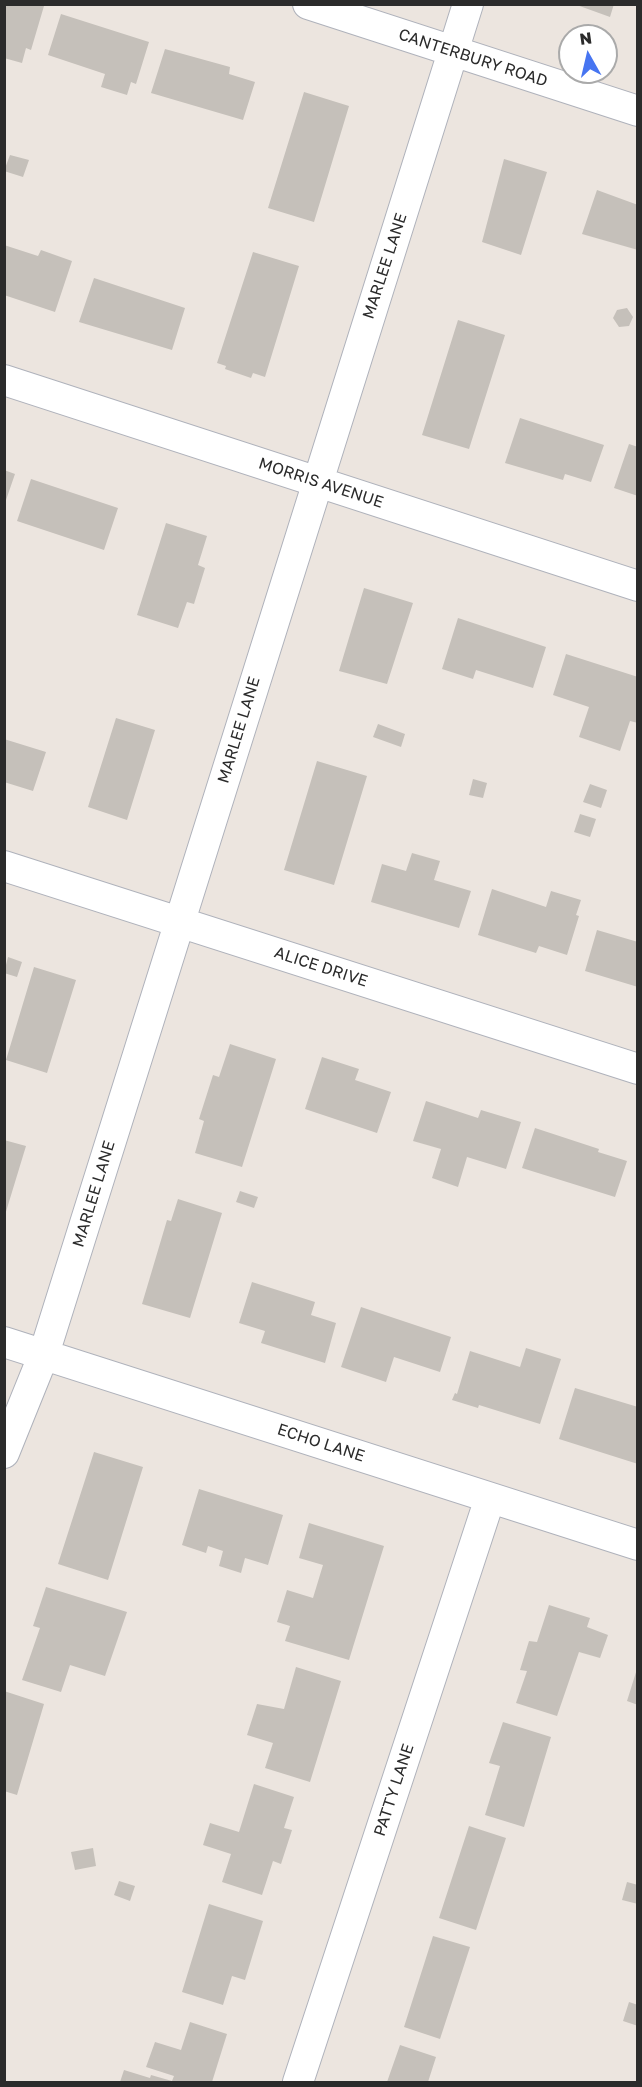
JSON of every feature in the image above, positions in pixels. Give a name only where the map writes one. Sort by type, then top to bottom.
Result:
[{"type":"street","name":"CANTERBURY ROAD","points":[[308,4],[638,111]]},
{"type":"street","name":"MARLEE LANE","points":[[4,1453],[44,1354],[316,481],[468,4]]},
{"type":"street","name":"MORRIS AVENUE","points":[[4,380],[638,586]]},
{"type":"street","name":"ALICE DRIVE","points":[[4,866],[638,1069]]},
{"type":"street","name":"ECHO LANE","points":[[4,1342],[638,1545]]},
{"type":"street","name":"PATTY LANE","points":[[298,2082],[490,1497]]},
{"type":"building","points":[[4,4],[44,6],[31,50],[26,48],[22,63],[4,58]]},
{"type":"building","points":[[574,4],[614,4],[610,17]]},
{"type":"building","points":[[61,14],[149,42],[136,84],[131,82],[127,95],[101,87],[105,74],[48,55]]},
{"type":"building","points":[[165,49],[230,67],[229,74],[255,82],[243,120],[151,93]]},
{"type":"building","points":[[304,92],[349,106],[314,222],[268,208]]},
{"type":"building","points":[[10,155],[29,160],[23,177],[4,171]]},
{"type":"building","points":[[504,159],[547,172],[521,255],[482,242]]},
{"type":"building","points":[[597,190],[638,205],[638,250],[582,234]]},
{"type":"building","points":[[4,245],[38,256],[41,250],[72,261],[55,312],[4,295]]},
{"type":"building","points":[[253,252],[299,266],[265,377],[253,373],[251,378],[225,369],[226,366],[217,363]]},
{"type":"building","points":[[94,278],[185,308],[172,350],[79,322]]},
{"type":"building","points":[[627,308],[633,317],[629,326],[619,327],[613,318],[617,310]]},
{"type":"building","points":[[458,320],[505,335],[469,449],[422,435]]},
{"type":"building","points":[[520,418],[604,445],[591,482],[565,474],[563,480],[505,463]]},
{"type":"building","points":[[629,444],[638,447],[638,496],[614,488]]},
{"type":"building","points":[[4,470],[15,474],[5,503],[4,503]]},
{"type":"building","points":[[31,479],[118,508],[104,550],[17,521]]},
{"type":"building","points":[[166,523],[207,536],[198,565],[205,568],[194,604],[187,602],[178,628],[137,615]]},
{"type":"building","points":[[364,588],[413,603],[387,684],[339,671]]},
{"type":"building","points":[[458,618],[546,647],[533,688],[476,670],[473,679],[442,669]]},
{"type":"building","points":[[566,654],[638,677],[638,723],[630,721],[620,751],[579,737],[589,707],[553,695]]},
{"type":"building","points":[[116,718],[155,730],[127,820],[88,807]]},
{"type":"building","points":[[378,724],[405,734],[401,747],[373,737]]},
{"type":"building","points":[[4,739],[46,752],[33,791],[4,782]]},
{"type":"building","points":[[317,761],[367,776],[334,885],[284,870]]},
{"type":"building","points":[[473,779],[487,783],[483,798],[469,795]]},
{"type":"building","points":[[590,784],[607,790],[601,808],[583,802]]},
{"type":"building","points":[[580,814],[596,819],[590,837],[574,832]]},
{"type":"building","points":[[412,853],[440,861],[434,880],[471,891],[459,928],[371,902],[382,864],[406,871]]},
{"type":"building","points":[[492,889],[546,907],[551,891],[581,900],[576,915],[579,916],[567,955],[539,946],[536,953],[478,935]]},
{"type":"building","points":[[597,930],[638,942],[638,987],[585,971]]},
{"type":"building","points":[[8,957],[22,962],[17,977],[4,973]]},
{"type":"building","points":[[34,967],[76,980],[47,1073],[6,1060]]},
{"type":"building","points":[[230,1044],[276,1059],[242,1167],[195,1153],[204,1121],[199,1119],[213,1075],[219,1077]]},
{"type":"building","points":[[322,1057],[359,1069],[355,1080],[391,1092],[377,1133],[305,1109]]},
{"type":"building","points":[[426,1101],[478,1118],[481,1110],[521,1122],[506,1169],[467,1157],[458,1187],[432,1178],[441,1149],[413,1141]]},
{"type":"building","points":[[535,1128],[599,1149],[598,1152],[627,1161],[615,1197],[522,1168]]},
{"type":"building","points":[[4,1140],[26,1146],[5,1215],[4,1215]]},
{"type":"building","points":[[240,1191],[258,1197],[254,1208],[236,1202]]},
{"type":"building","points":[[178,1199],[222,1213],[190,1318],[142,1304],[167,1220],[171,1221]]},
{"type":"building","points":[[252,1282],[315,1302],[311,1315],[336,1323],[325,1363],[261,1343],[265,1331],[239,1323]]},
{"type":"building","points":[[361,1307],[451,1337],[440,1372],[394,1357],[386,1382],[341,1367]]},
{"type":"building","points":[[526,1348],[561,1359],[540,1424],[479,1405],[478,1408],[452,1400],[455,1393],[457,1394],[470,1351],[520,1367]]},
{"type":"building","points":[[575,1388],[638,1407],[638,1464],[559,1439]]},
{"type":"building","points":[[94,1452],[143,1467],[108,1580],[58,1564]]},
{"type":"building","points":[[199,1489],[283,1515],[268,1565],[245,1558],[241,1573],[219,1566],[223,1551],[208,1546],[206,1553],[182,1545]]},
{"type":"building","points":[[309,1523],[384,1546],[349,1660],[285,1641],[290,1626],[277,1622],[287,1590],[313,1598],[323,1565],[299,1558]]},
{"type":"building","points":[[46,1587],[127,1612],[105,1676],[70,1665],[61,1692],[22,1680],[40,1628],[33,1626]]},
{"type":"building","points":[[549,1605],[590,1618],[587,1627],[608,1635],[600,1658],[579,1652],[557,1716],[516,1703],[527,1671],[520,1670],[529,1641],[537,1642]]},
{"type":"building","points":[[296,1667],[341,1681],[310,1782],[265,1768],[273,1743],[247,1735],[257,1704],[284,1709]]},
{"type":"building","points":[[638,1669],[638,1705],[627,1701]]},
{"type":"building","points":[[4,1691],[44,1704],[17,1795],[4,1791]]},
{"type":"building","points":[[503,1722],[551,1737],[524,1827],[485,1815],[500,1766],[489,1763]]},
{"type":"building","points":[[254,1784],[294,1797],[284,1828],[292,1830],[281,1864],[273,1861],[262,1895],[222,1882],[231,1854],[203,1845],[210,1823],[239,1832]]},
{"type":"building","points":[[469,1826],[506,1838],[476,1930],[439,1918]]},
{"type":"building","points":[[93,1848],[96,1866],[75,1870],[71,1852]]},
{"type":"building","points":[[119,1881],[135,1886],[130,1901],[114,1895]]},
{"type":"building","points":[[627,1882],[638,1885],[638,1904],[622,1900]]},
{"type":"building","points":[[209,1904],[263,1921],[245,1980],[232,1976],[223,2005],[182,1992]]},
{"type":"building","points":[[433,1936],[470,1947],[440,2039],[404,2027]]},
{"type":"building","points":[[629,2002],[638,2005],[638,2026],[623,2021]]},
{"type":"building","points":[[190,2022],[227,2034],[212,2082],[120,2082],[124,2070],[150,2078],[151,2075],[172,2081],[174,2076],[146,2067],[155,2042],[181,2050]]},
{"type":"building","points":[[400,2045],[436,2057],[428,2082],[387,2082]]}]
